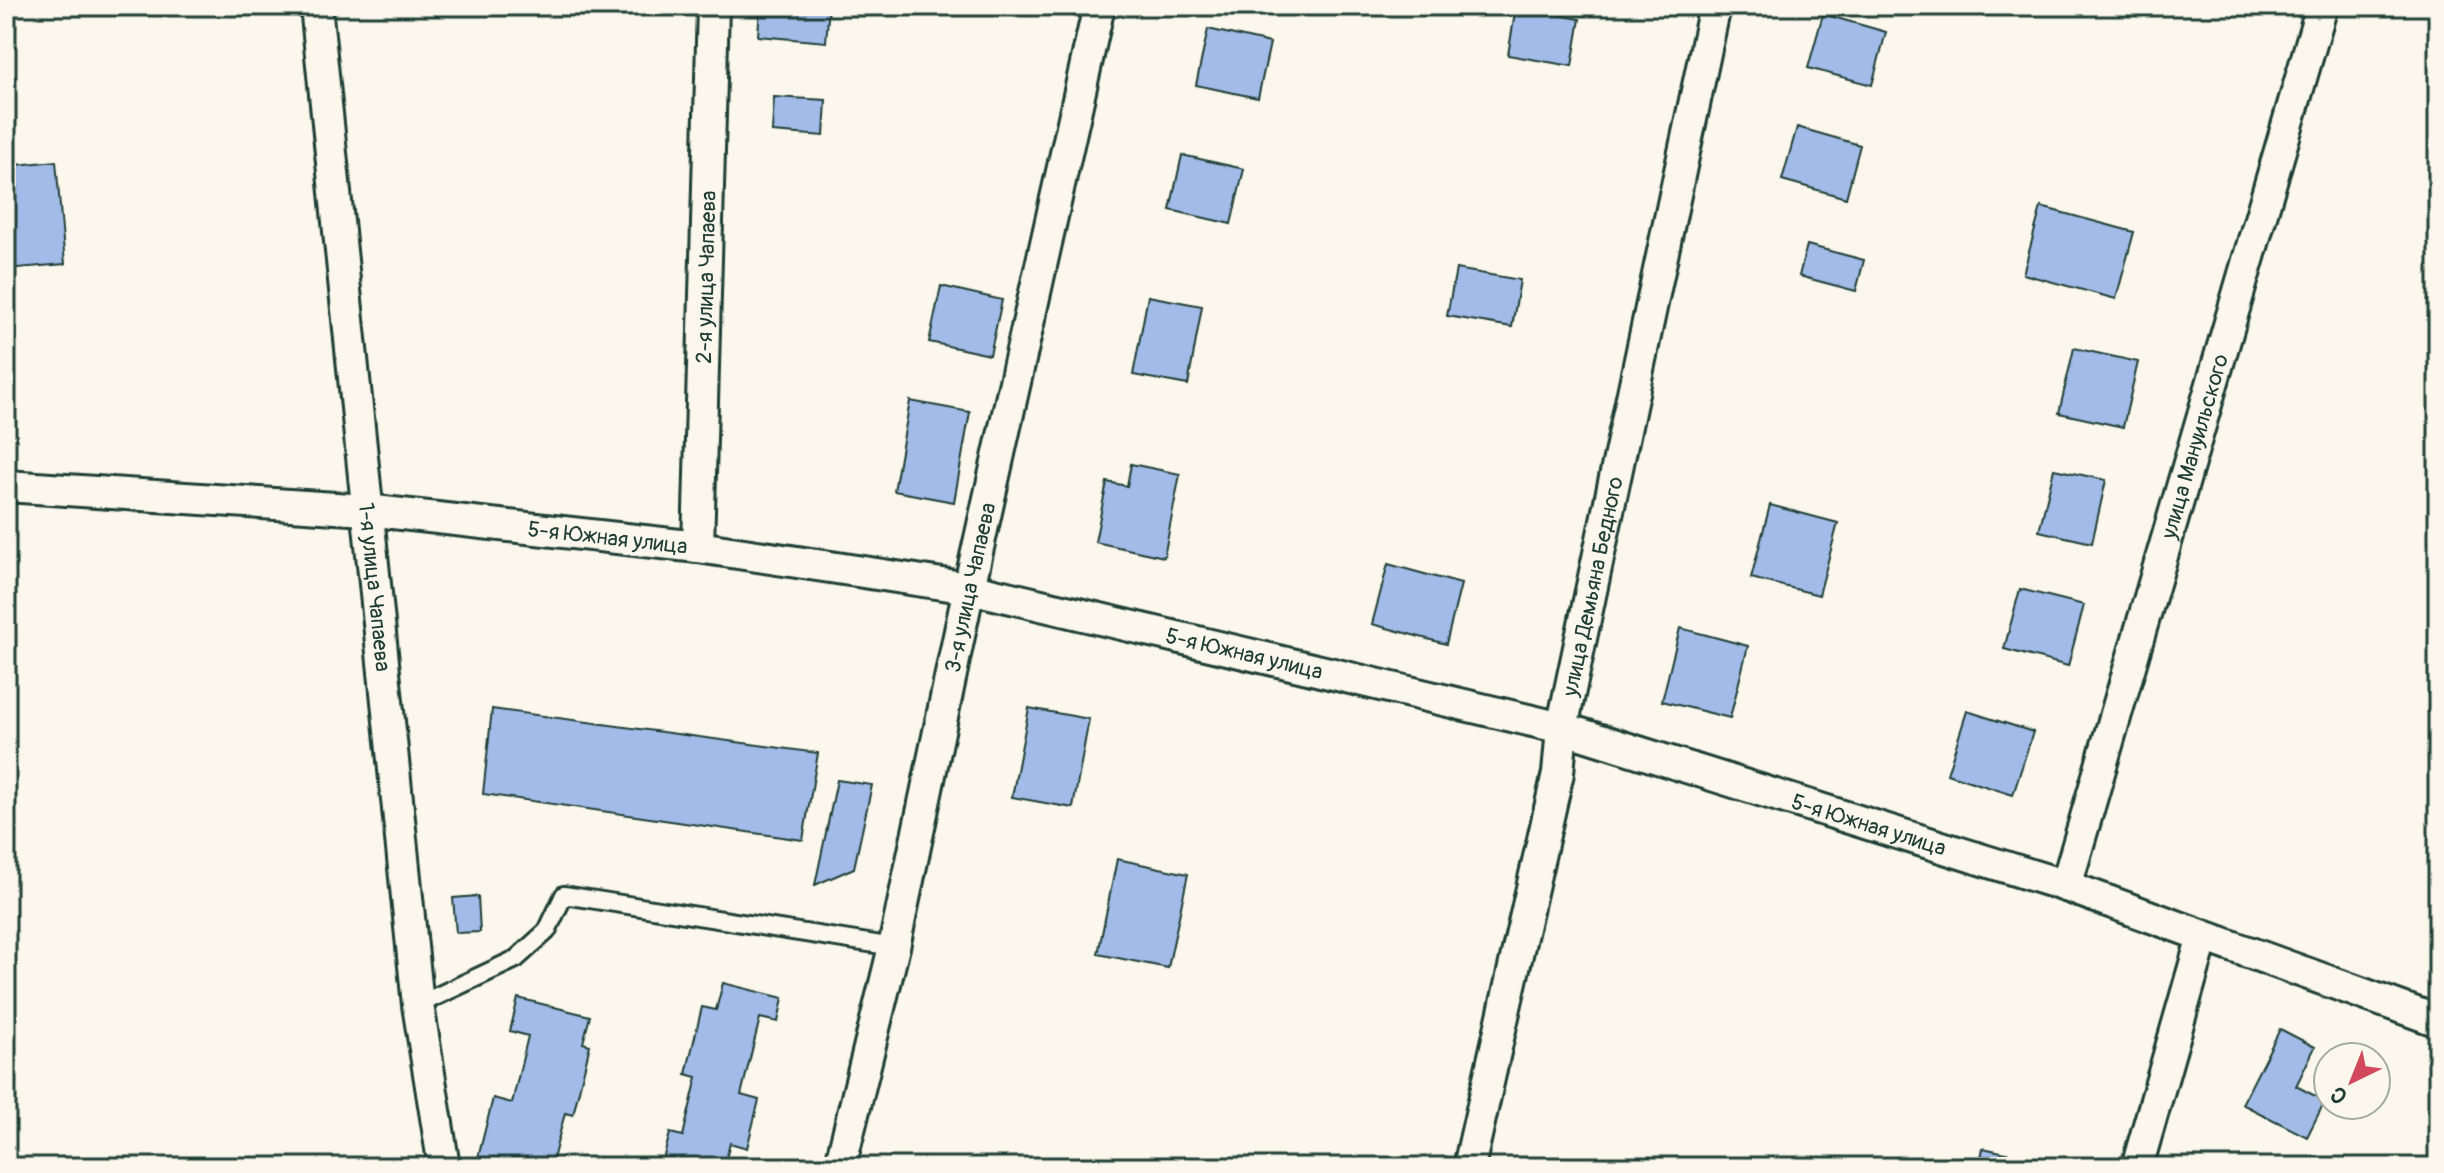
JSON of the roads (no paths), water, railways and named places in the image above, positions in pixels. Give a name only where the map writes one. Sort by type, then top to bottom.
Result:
[{"type":"street","name":"1-я улица Чапаева","points":[[316,6],[418,1005],[444,1167]]},
{"type":"street","name":"2-я улица Чапаева","points":[[698,547],[713,6]]},
{"type":"street","name":"3-я улица Чапаева","points":[[840,1167],[894,947],[969,588],[1099,6]]},
{"type":"street","name":"улица Демьяна Бедного","points":[[1469,1167],[1558,773],[1562,728],[1715,6]]},
{"type":"street","name":"улица Мануильского","points":[[2066,886],[2322,6]]},
{"type":"street","name":"5-я Южная улица","points":[[6,486],[366,510],[698,547],[969,588],[1562,728],[2066,886],[2438,1021]]},
{"type":"street","points":[[2137,1167],[2203,936]]},
{"type":"lane","points":[[418,1005],[516,959],[547,931],[564,895],[894,947]]}]
